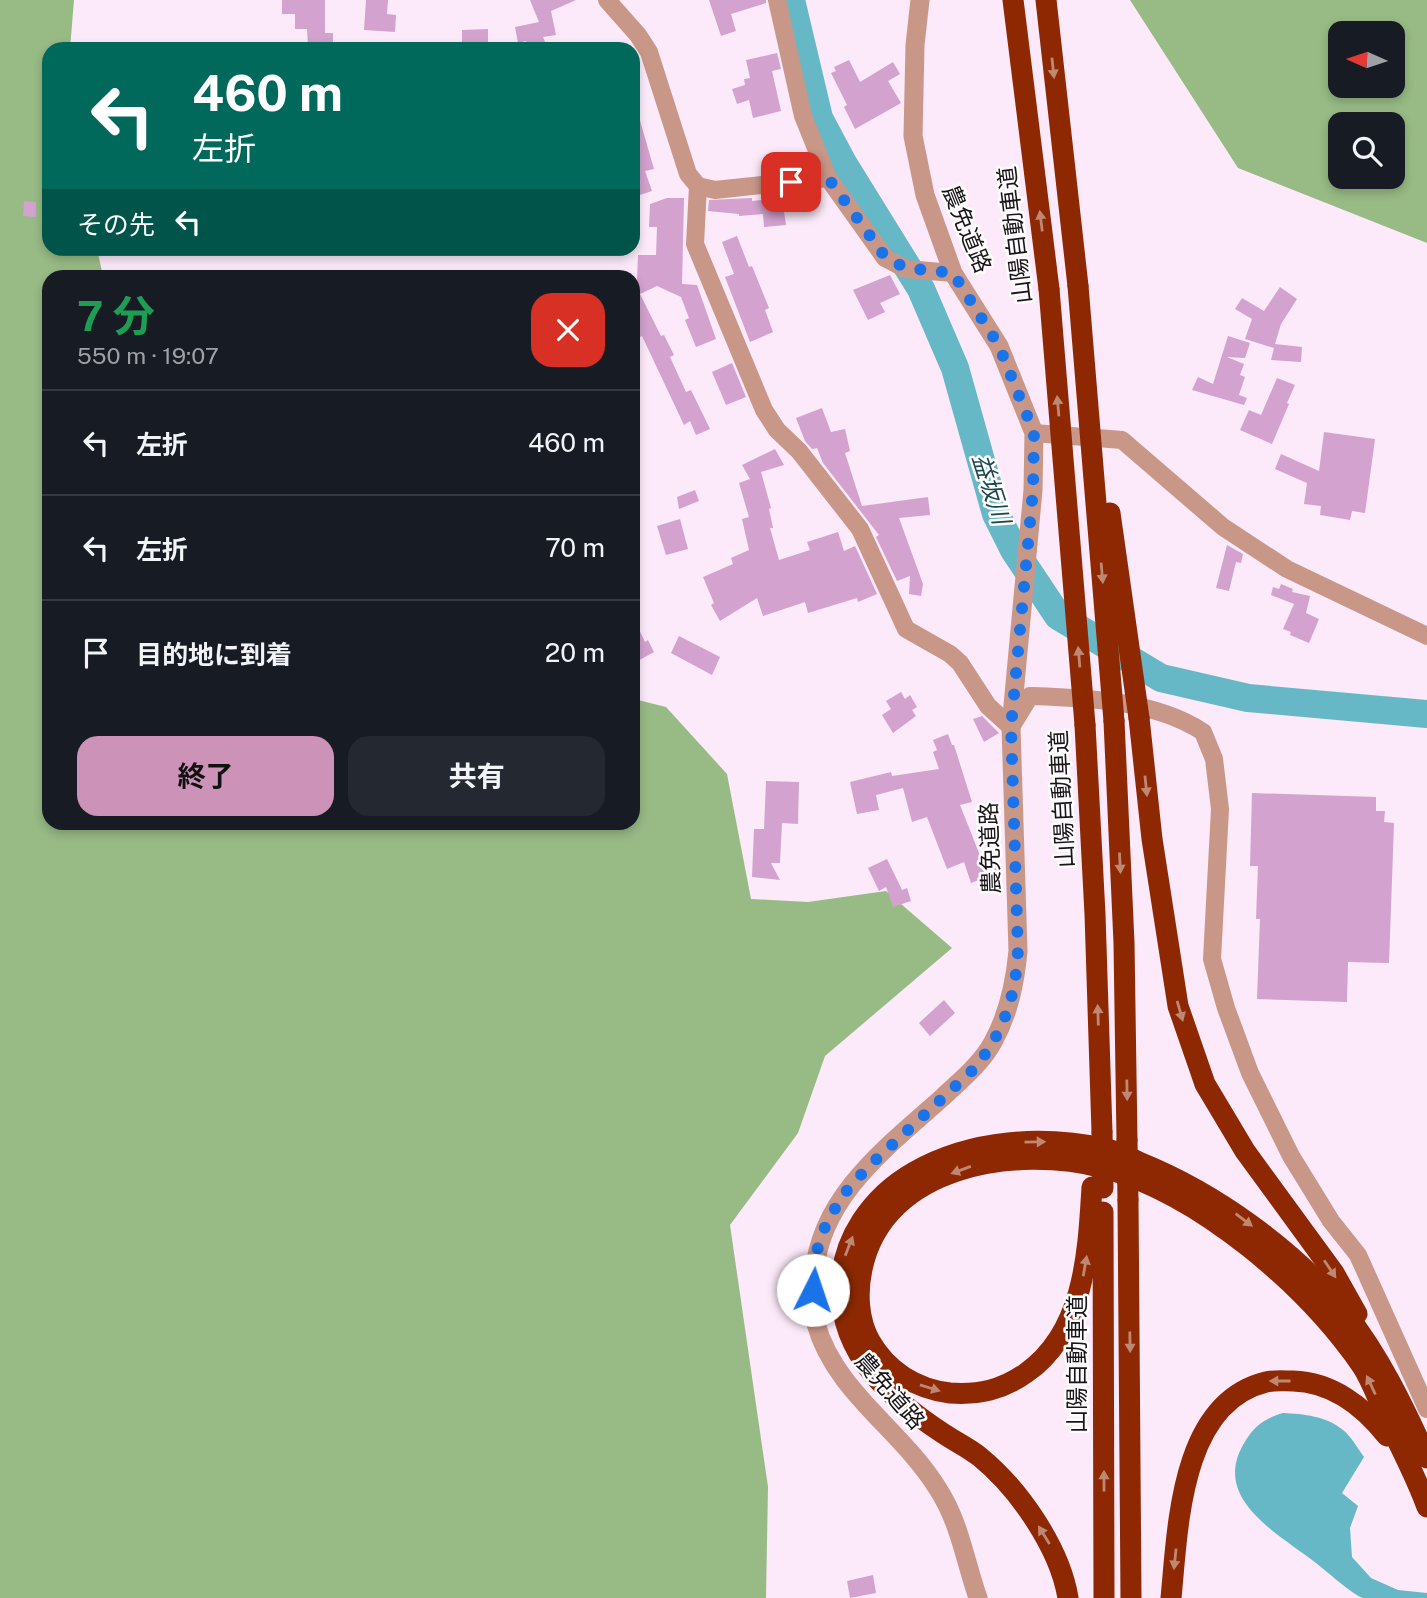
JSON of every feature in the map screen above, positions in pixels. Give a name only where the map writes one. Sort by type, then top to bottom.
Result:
[{"type":"highway","name":"山陽自動車道","points":[[1013,0],[1049,289],[1085,725],[1096,914],[1102,1132],[1097,1187],[1104,1598]]},
{"type":"highway","points":[[1046,0],[1078,286],[1139,718],[1154,852],[1176,993],[1205,1084],[1245,1152],[1334,1273],[1368,1332],[1376,1358]]},
{"type":"highway","points":[[1078,286],[1114,721],[1124,943],[1131,1598]]},
{"type":"highway","points":[[1068,1598],[1052,1548],[1009,1487],[981,1458],[893,1396],[869,1371],[854,1346],[843,1315],[841,1287],[846,1246],[870,1208],[898,1181],[931,1162],[973,1149],[1009,1142],[1052,1141],[1110,1150],[1164,1172],[1236,1214],[1290,1256],[1343,1311],[1376,1358],[1401,1402],[1419,1463],[1427,1507]]},
{"type":"highway","points":[[1097,1187],[1078,1296],[1063,1333],[1039,1364],[1008,1386],[972,1395],[937,1391],[908,1381],[886,1363],[869,1340],[860,1312],[858,1286],[865,1254],[881,1224],[906,1196],[936,1180],[976,1165],[1010,1159],[1050,1159],[1104,1168],[1159,1189],[1227,1231],[1278,1273],[1328,1322],[1364,1369],[1419,1463]]},
{"type":"highway","points":[[1171,1598],[1177,1534],[1186,1485],[1198,1443],[1217,1411],[1240,1392],[1268,1381],[1307,1381],[1343,1394],[1419,1463]]},
{"type":"street","points":[[607,0],[638,35],[649,52],[688,174],[698,186],[715,190],[828,178]]},
{"type":"street","points":[[777,0],[803,116],[828,178],[886,258],[906,268],[953,273]]},
{"type":"street","name":"農免道路","points":[[920,0],[915,45],[913,136],[925,195],[953,273],[999,346],[1034,433],[1033,490],[1011,727],[1018,951],[1015,983],[1008,1010],[993,1043],[975,1068],[867,1168],[843,1195],[826,1224],[815,1256],[813,1290],[815,1322],[828,1355],[846,1383],[916,1459],[938,1488],[952,1514],[964,1546],[978,1598]]},
{"type":"street","points":[[698,186],[695,244],[770,420],[799,451],[860,528],[906,629],[950,654],[960,663],[988,706],[1011,727],[1030,696],[1107,702],[1158,711],[1203,732],[1214,759],[1220,809],[1212,959],[1226,1008],[1250,1073],[1291,1156],[1331,1221],[1357,1255],[1427,1409]]},
{"type":"street","points":[[1034,433],[1122,440],[1223,527],[1287,569],[1427,636]]},
{"type":"green space","points":[[0,0],[74,0],[71,42],[42,42],[42,256],[99,256],[102,270],[42,270],[42,830],[640,830],[640,700],[666,707],[727,774],[751,899],[808,902],[886,891],[952,948],[825,1056],[798,1133],[730,1225],[768,1487],[766,1598],[0,1598]]},
{"type":"green space","points":[[1130,0],[1427,0],[1427,243],[1238,168]]},
{"type":"water","points":[[1283,1413],[1322,1419],[1336,1425],[1352,1439],[1364,1457],[1342,1493],[1358,1506],[1350,1528],[1352,1557],[1371,1578],[1398,1590],[1427,1593],[1427,1598],[1358,1596],[1254,1514],[1236,1483],[1236,1465],[1243,1445],[1251,1433],[1264,1421]]},
{"type":"building","points":[[282,0],[325,0],[325,33],[333,33],[333,42],[308,42],[307,29],[295,29],[295,14],[282,14]]},
{"type":"building","points":[[366,0],[388,0],[387,14],[396,15],[395,32],[364,30]]},
{"type":"building","points":[[530,0],[576,0],[551,11],[556,35],[543,37],[545,42],[518,42],[515,27],[539,22]]},
{"type":"building","points":[[709,0],[766,0],[766,3],[731,14],[736,31],[721,36]]},
{"type":"building","points":[[488,29],[488,42],[462,42],[462,30]]},
{"type":"building","points":[[777,53],[781,69],[772,71],[781,111],[753,118],[749,100],[737,104],[732,89],[745,85],[744,79],[750,78],[746,60]]},
{"type":"building","points":[[849,60],[860,82],[893,62],[900,74],[888,81],[901,103],[855,129],[844,107],[847,105],[831,73],[836,71],[834,67]]},
{"type":"building","points":[[640,120],[654,169],[645,171],[652,191],[640,195]]},
{"type":"building","points":[[667,198],[684,198],[682,284],[697,285],[716,339],[696,347],[685,320],[689,318],[681,297],[657,286],[640,294],[638,256],[656,255],[657,227],[649,227],[650,204]]},
{"type":"building","points":[[752,198],[752,201],[782,198],[786,225],[764,227],[763,214],[739,216],[708,211],[709,200]]},
{"type":"building","points":[[24,201],[36,202],[36,217],[23,216]]},
{"type":"building","points":[[737,236],[769,308],[765,310],[773,332],[750,342],[725,277],[734,274],[722,242]]},
{"type":"building","points":[[890,275],[900,294],[880,303],[885,312],[868,320],[853,290]]},
{"type":"building","points":[[1280,287],[1297,299],[1281,324],[1275,344],[1302,347],[1301,362],[1271,360],[1274,348],[1245,339],[1252,319],[1235,309],[1242,298],[1264,311]]},
{"type":"building","points":[[640,294],[661,336],[664,335],[674,355],[670,357],[686,392],[691,390],[710,429],[696,435],[690,421],[684,425],[642,336],[640,337]]},
{"type":"building","points":[[1228,336],[1250,343],[1245,358],[1227,357],[1244,364],[1240,375],[1245,377],[1239,395],[1247,398],[1244,405],[1192,390],[1198,377],[1213,384]]},
{"type":"building","points":[[732,363],[746,397],[726,405],[712,372]]},
{"type":"building","points":[[1277,378],[1295,385],[1272,444],[1240,430],[1249,410],[1261,415]]},
{"type":"building","points":[[822,408],[831,432],[845,429],[850,451],[845,453],[862,506],[928,497],[930,515],[899,518],[923,584],[921,596],[909,594],[910,576],[897,581],[876,537],[879,535],[823,463],[817,448],[812,449],[805,441],[796,418]]},
{"type":"building","points":[[1324,432],[1375,439],[1365,513],[1352,511],[1350,520],[1320,515],[1321,506],[1304,504],[1307,483],[1275,469],[1281,454],[1319,471]]},
{"type":"building","points":[[775,449],[784,465],[761,472],[771,508],[773,528],[770,528],[779,560],[810,550],[807,542],[838,532],[844,551],[855,546],[877,594],[858,602],[857,598],[808,613],[805,602],[763,616],[757,598],[720,621],[711,605],[714,603],[703,577],[733,564],[731,558],[749,550],[742,519],[749,517],[739,483],[750,479],[742,465]]},
{"type":"building","points":[[695,490],[699,501],[679,509],[677,497]]},
{"type":"building","points":[[680,519],[688,549],[666,555],[657,526]]},
{"type":"building","points":[[1227,545],[1243,554],[1241,563],[1236,562],[1229,591],[1216,588]]},
{"type":"building","points":[[1281,584],[1293,589],[1292,592],[1310,596],[1306,613],[1319,619],[1309,643],[1283,629],[1294,604],[1271,595],[1273,587],[1279,589]]},
{"type":"building","points":[[640,632],[645,642],[648,640],[654,652],[640,660]]},
{"type":"building","points":[[679,636],[720,657],[712,675],[671,653]]},
{"type":"building","points":[[901,692],[905,699],[910,695],[917,707],[912,710],[916,716],[893,733],[882,715],[891,709],[886,701]]},
{"type":"building","points":[[982,716],[999,733],[984,742],[973,719]]},
{"type":"building","points":[[948,734],[972,802],[960,805],[981,858],[993,853],[1000,872],[971,883],[964,862],[947,869],[927,817],[912,822],[903,788],[876,795],[879,810],[857,814],[850,782],[891,772],[892,776],[939,769],[933,752],[937,750],[933,740]]},
{"type":"building","points":[[766,781],[799,782],[798,824],[782,823],[780,863],[771,863],[780,880],[752,877],[754,829],[764,829]]},
{"type":"building","points":[[1252,793],[1376,797],[1376,811],[1385,811],[1384,822],[1394,823],[1389,963],[1348,962],[1347,1002],[1257,999],[1260,919],[1256,919],[1258,866],[1250,866]]},
{"type":"building","points":[[887,859],[902,890],[907,888],[911,901],[893,907],[886,887],[879,891],[868,868]]},
{"type":"building","points":[[944,1000],[955,1013],[930,1036],[919,1023]]},
{"type":"building","points":[[873,1575],[876,1593],[850,1598],[847,1581]]},
{"type":"waterway","name":"益坂川","points":[[791,0],[819,118],[843,163],[921,289],[955,368],[996,514],[1014,550],[1058,616],[1161,678],[1248,698],[1427,714]]},
{"type":"route","points":[[791,182],[828,178],[886,258],[906,268],[953,273],[999,346],[1034,433],[1033,490],[1011,727],[1018,951],[1015,983],[1008,1010],[993,1043],[975,1068],[867,1168],[843,1195],[826,1224],[815,1256],[813,1290]]}]
